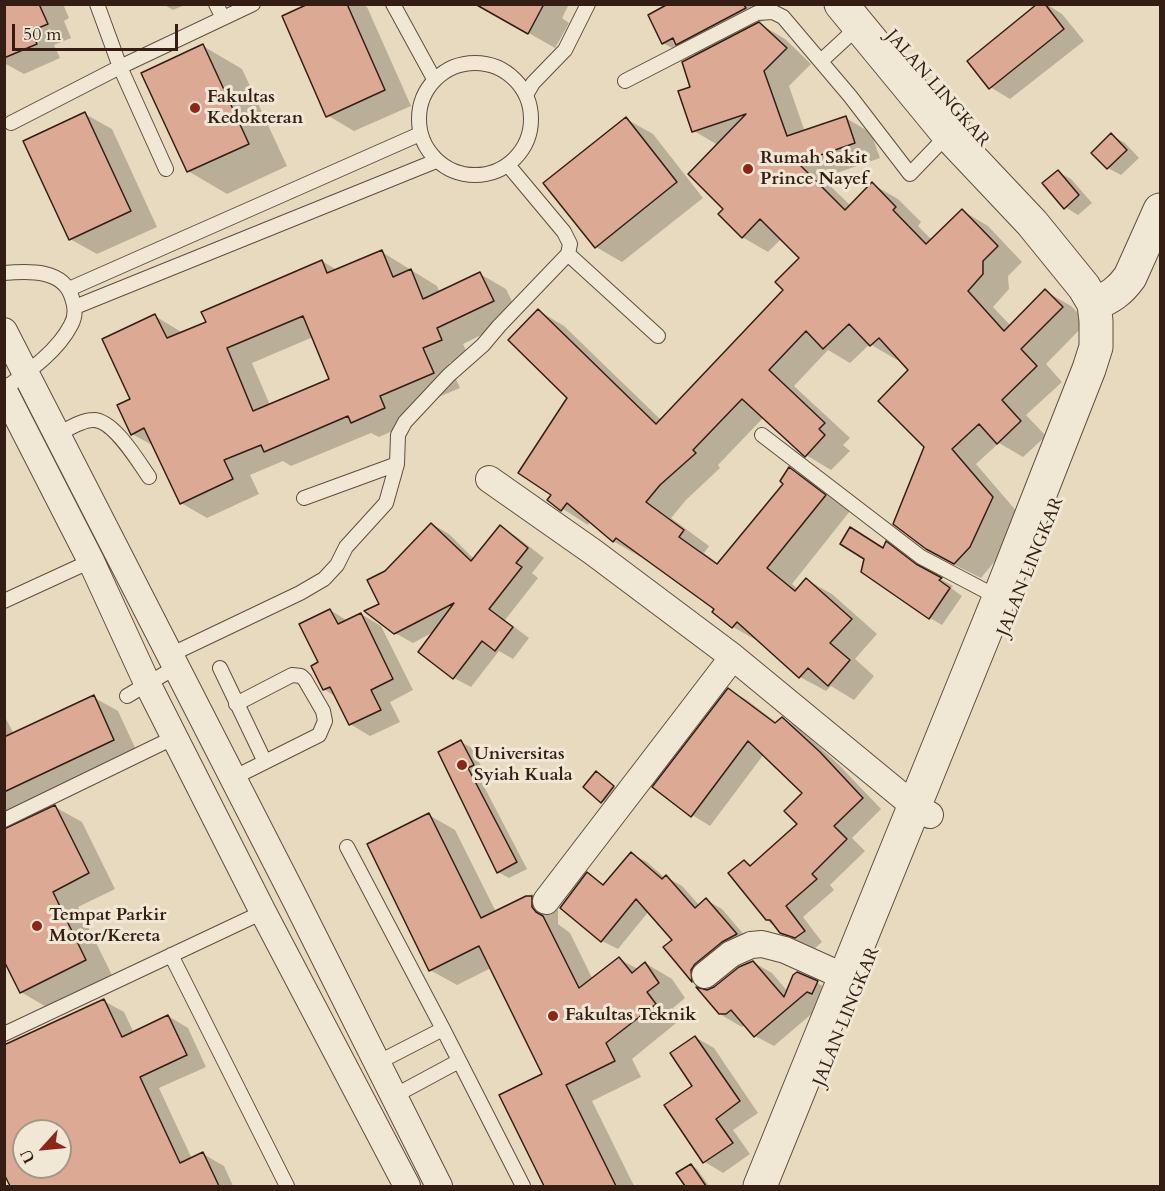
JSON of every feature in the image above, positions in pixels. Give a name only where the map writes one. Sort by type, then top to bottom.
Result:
[{"type":"street","name":"JALAN LINGKAR","points":[[778,1186],[922,810],[1110,373],[1116,325],[1116,311],[1102,301],[1084,258],[956,127],[854,12]]},
{"type":"street","points":[[760,1186],[845,977],[922,810],[999,598],[1089,369],[1096,347],[1096,321],[1102,301],[1123,287],[1130,277],[1161,210]]},
{"type":"street","points":[[4,331],[234,778],[439,1186]]},
{"type":"street","points":[[4,390],[12,426],[91,561],[137,690],[175,737],[263,912],[407,1186]]},
{"type":"street","points":[[489,479],[593,552],[733,657],[922,810]]},
{"type":"street","points":[[546,901],[733,657]]},
{"type":"street","points":[[263,912],[294,897]]},
{"type":"street","points":[[705,975],[731,954],[751,945],[762,944],[785,950],[845,977]]},
{"type":"street","points":[[350,1078],[377,1063]]},
{"type":"street","points":[[367,1111],[394,1096]]},
{"type":"lane","points":[[97,4],[120,67],[166,168]]},
{"type":"lane","points":[[216,4],[223,18]]},
{"type":"lane","points":[[11,123],[120,67],[253,4]]},
{"type":"lane","points":[[393,4],[434,79]]},
{"type":"lane","points":[[526,95],[533,83],[565,50],[588,4]]},
{"type":"lane","points":[[625,81],[757,13],[773,12],[783,17],[821,61],[910,174],[956,127]]},
{"type":"lane","points":[[821,61],[854,12]]},
{"type":"lane","points":[[466,62],[484,63],[501,69],[516,80],[526,95],[531,114],[530,133],[522,151],[508,165],[491,174],[472,176],[453,171],[436,161],[420,134],[418,114],[423,95],[434,79],[448,68],[466,62]]},
{"type":"lane","points":[[69,289],[420,134]]},
{"type":"lane","points":[[75,307],[436,161]]},
{"type":"lane","points":[[137,690],[173,661],[324,579],[337,565],[346,547],[386,502],[397,464],[398,435],[405,422],[449,375],[483,345],[568,254],[570,244],[564,232],[508,165]]},
{"type":"lane","points":[[568,254],[658,336]]},
{"type":"lane","points":[[4,273],[27,271],[44,273],[58,279],[69,289],[75,307],[73,323],[59,342],[4,390]]},
{"type":"lane","points":[[58,434],[91,420],[101,421],[111,427],[149,477]]},
{"type":"lane","points":[[762,435],[921,557],[999,598]]},
{"type":"lane","points":[[304,498],[397,464]]},
{"type":"lane","points":[[4,601],[91,561]]},
{"type":"lane","points":[[220,668],[264,762]]},
{"type":"lane","points":[[234,778],[319,735],[325,721],[323,711],[301,676],[292,675],[236,704]]},
{"type":"lane","points":[[4,820],[175,737]]},
{"type":"lane","points":[[347,847],[523,1186]]},
{"type":"lane","points":[[4,1034],[263,912]]},
{"type":"lane","points":[[171,956],[287,1186]]},
{"type":"lane","points":[[377,1063],[443,1029]]},
{"type":"lane","points":[[394,1096],[459,1061]]},
{"type":"building","points":[[4,4],[39,4],[48,24],[31,31],[37,44],[4,58]]},
{"type":"building","points":[[308,4],[347,4],[385,90],[326,117],[282,16]]},
{"type":"building","points":[[475,4],[544,4],[528,34]]},
{"type":"building","points":[[668,4],[743,4],[746,8],[676,45],[673,38],[662,44],[648,15]]},
{"type":"building","points":[[1037,4],[1045,4],[1064,29],[989,89],[967,61]]},
{"type":"building","points":[[759,22],[787,48],[764,71],[787,136],[846,116],[855,143],[798,163],[845,210],[872,182],[896,207],[893,210],[926,244],[962,209],[998,246],[983,261],[983,274],[968,291],[1004,331],[1045,289],[1063,307],[1021,349],[1037,366],[1002,400],[1021,421],[997,444],[979,424],[952,449],[993,497],[970,547],[954,564],[926,549],[893,524],[924,447],[878,401],[908,370],[879,338],[870,346],[849,324],[823,349],[806,331],[769,370],[825,423],[819,429],[825,435],[805,457],[742,399],[693,450],[696,453],[660,485],[646,502],[684,530],[679,537],[717,564],[783,484],[780,481],[789,467],[826,495],[767,568],[795,591],[806,578],[852,619],[830,643],[850,660],[828,686],[808,668],[799,678],[737,622],[732,628],[712,612],[714,609],[616,538],[613,542],[567,503],[561,511],[547,500],[551,495],[518,473],[567,398],[508,340],[538,309],[656,424],[783,290],[775,282],[799,258],[760,219],[742,238],[718,214],[723,209],[688,174],[746,114],[692,132],[678,91],[690,87],[682,62]]},
{"type":"building","name":"Fakultas Kedokteran","points":[[203,44],[249,144],[187,172],[141,73]]},
{"type":"building","points":[[85,112],[131,211],[69,240],[23,141]]},
{"type":"building","points":[[626,117],[677,182],[595,248],[543,183]]},
{"type":"building","points":[[1111,133],[1127,150],[1107,169],[1091,153]]},
{"type":"building","points":[[1058,170],[1079,195],[1064,209],[1042,183]]},
{"type":"building","points":[[382,250],[393,277],[411,269],[423,299],[480,272],[494,301],[437,328],[442,340],[423,348],[434,373],[380,396],[385,408],[351,423],[348,416],[264,452],[261,445],[224,460],[233,479],[180,504],[144,428],[131,435],[117,405],[130,399],[102,339],[155,314],[167,338],[206,322],[201,312],[322,260],[327,273]],"holes":[[[303,316],[329,379],[253,411],[227,348]]]},
{"type":"building","points":[[431,523],[471,561],[500,525],[528,548],[516,563],[522,567],[489,609],[513,627],[495,651],[482,641],[453,679],[418,652],[454,603],[394,634],[364,611],[379,604],[367,580],[385,571]]},
{"type":"building","points":[[850,527],[883,548],[886,541],[916,564],[942,578],[939,580],[950,588],[929,619],[861,572],[864,559],[840,544]]},
{"type":"building","points":[[330,609],[338,624],[361,613],[393,679],[371,690],[381,710],[349,725],[330,687],[323,690],[311,666],[318,662],[299,624]]},
{"type":"building","points":[[728,688],[775,723],[782,717],[820,752],[863,798],[834,826],[847,839],[812,874],[817,879],[786,906],[805,931],[795,938],[780,933],[770,920],[766,920],[728,873],[744,860],[750,866],[797,824],[784,811],[802,793],[748,741],[691,817],[652,787]]},
{"type":"building","points":[[94,695],[114,740],[4,792],[4,737]]},
{"type":"building","points":[[461,740],[474,765],[468,768],[517,862],[497,873],[438,752]]},
{"type":"building","points":[[596,771],[614,786],[601,803],[583,787]]},
{"type":"building","name":"Tempat Parkir Motor/Kereta","points":[[55,805],[89,873],[53,892],[86,960],[20,993],[4,961],[4,829]]},
{"type":"building","name":"Fakultas Teknik","points":[[429,813],[481,918],[526,896],[532,896],[532,907],[543,916],[579,988],[619,957],[632,973],[645,962],[659,983],[647,992],[656,1004],[606,1043],[615,1061],[566,1085],[616,1186],[544,1186],[499,1095],[542,1074],[479,946],[429,971],[367,844]]},
{"type":"building","points":[[631,852],[662,879],[666,875],[695,908],[706,898],[737,934],[722,942],[695,964],[691,970],[692,982],[663,947],[672,940],[636,899],[601,942],[560,908],[587,872],[603,885]]},
{"type":"building","points":[[753,961],[784,997],[793,975],[797,972],[818,981],[812,994],[807,992],[754,1037],[731,1010],[726,1014],[719,1014],[696,987],[707,990],[714,987],[739,967]]},
{"type":"building","points":[[104,999],[122,1037],[168,1015],[187,1055],[140,1077],[180,1163],[203,1152],[219,1186],[10,1186],[4,1174],[4,1045]]},
{"type":"building","points":[[695,1036],[740,1101],[716,1119],[733,1143],[703,1163],[664,1105],[692,1086],[670,1053]]},
{"type":"building","points":[[691,1164],[706,1186],[685,1186],[676,1173]]},
{"type":"place","name":"Fakultas Kedokteran","points":[[195,108]]},
{"type":"place","name":"Rumah Sakit Prince Nayef","points":[[748,169]]},
{"type":"place","name":"Universitas Syiah Kuala","points":[[462,765]]},
{"type":"place","name":"Tempat Parkir Motor/Kereta","points":[[37,926]]},
{"type":"place","name":"Fakultas Teknik","points":[[553,1016]]}]
